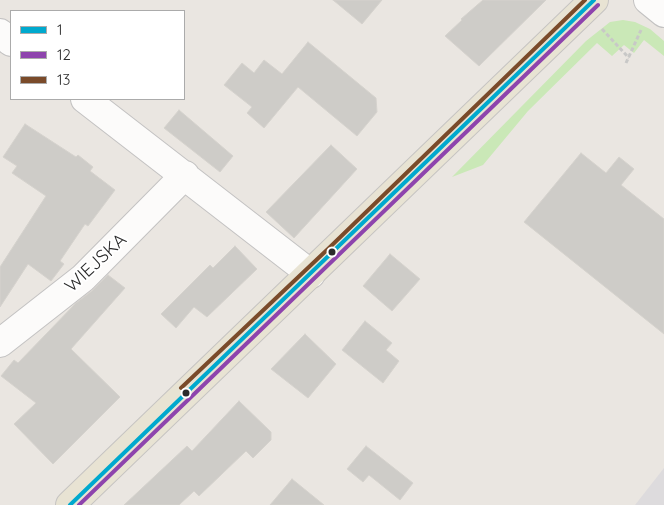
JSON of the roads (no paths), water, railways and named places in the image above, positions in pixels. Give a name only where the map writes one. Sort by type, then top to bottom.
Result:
[{"type":"main road","points":[[70,505],[311,274],[596,13]]},
{"type":"street","points":[[0,33],[10,41]]},
{"type":"street","points":[[86,100],[311,274]]},
{"type":"street","name":"WIEJSKA","points":[[0,344],[83,278],[185,175]]}]
